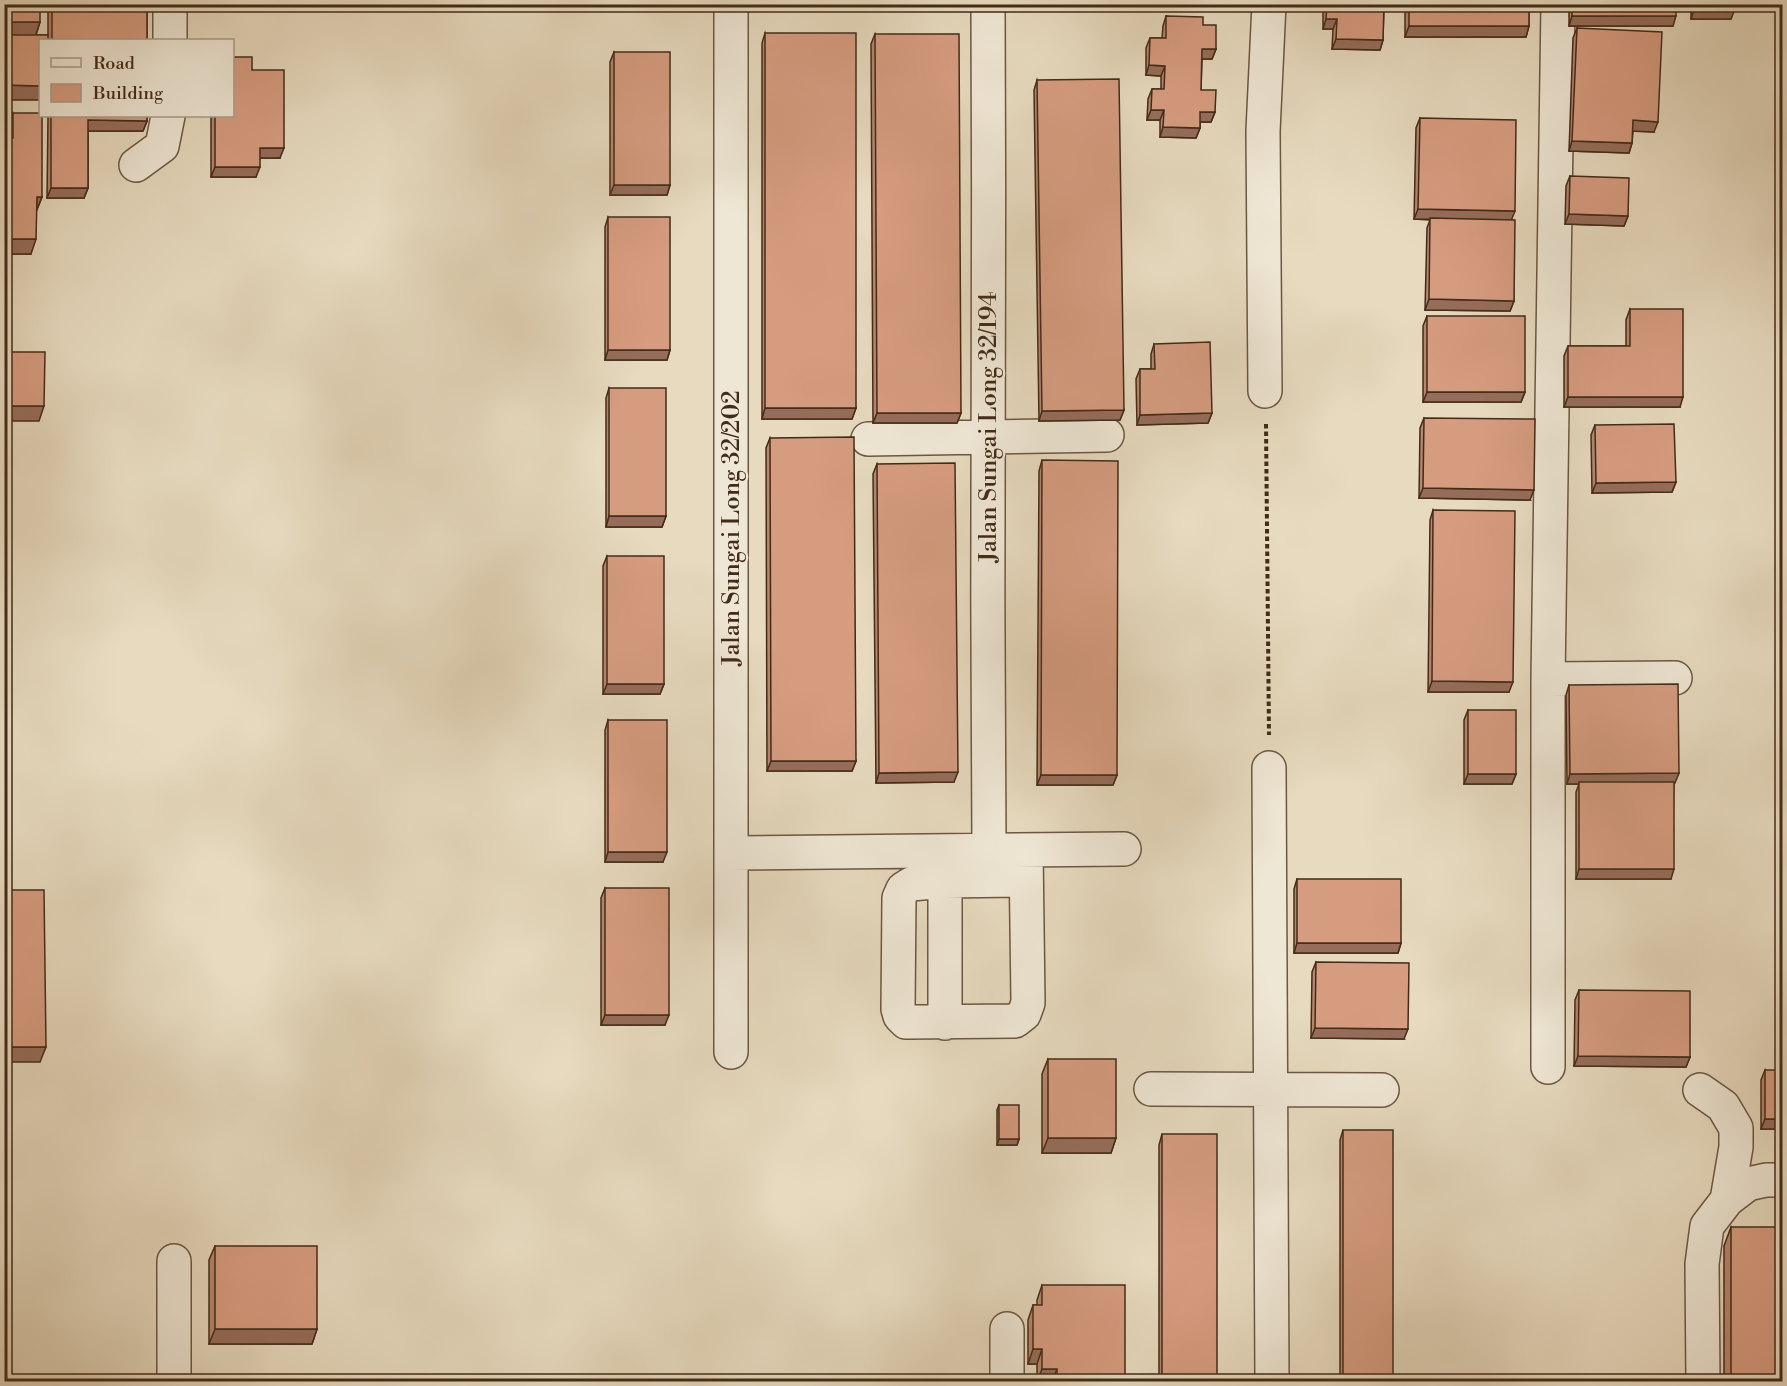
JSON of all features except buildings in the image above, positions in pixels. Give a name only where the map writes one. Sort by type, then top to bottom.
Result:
[{"type":"street","points":[[170,4],[170,39]]},
{"type":"street","name":"Jalan Sungai Long 32/202","points":[[731,4],[731,1052]]},
{"type":"street","name":"Jalan Sungai Long 32/194","points":[[988,4],[989,850]]},
{"type":"street","points":[[1265,391],[1263,131],[1269,4]]},
{"type":"street","points":[[1548,1067],[1548,679],[1558,4]]},
{"type":"street","points":[[136,165],[162,146],[168,117]]},
{"type":"street","points":[[868,439],[1107,435]]},
{"type":"street","points":[[1548,679],[1675,678]]},
{"type":"street","points":[[1269,768],[1272,1382]]},
{"type":"street","points":[[1026,865],[1028,1003],[1024,1014],[1015,1021],[906,1022],[900,1016],[898,1009],[899,898],[903,890],[911,884],[945,880],[1026,865],[1124,849]]},
{"type":"street","points":[[731,853],[989,850],[1026,865]]},
{"type":"street","points":[[945,880],[945,1023]]},
{"type":"street","points":[[1151,1089],[1382,1090]]},
{"type":"street","points":[[1700,1090],[1723,1106],[1736,1128],[1736,1147],[1726,1200]]},
{"type":"street","points":[[1703,1382],[1702,1264],[1707,1226],[1726,1200],[1748,1184],[1766,1180],[1782,1180]]},
{"type":"street","points":[[174,1261],[174,1382]]},
{"type":"street","points":[[1007,1329],[1007,1382]]},
{"type":"path","points":[[1265,391],[1269,768]]}]
